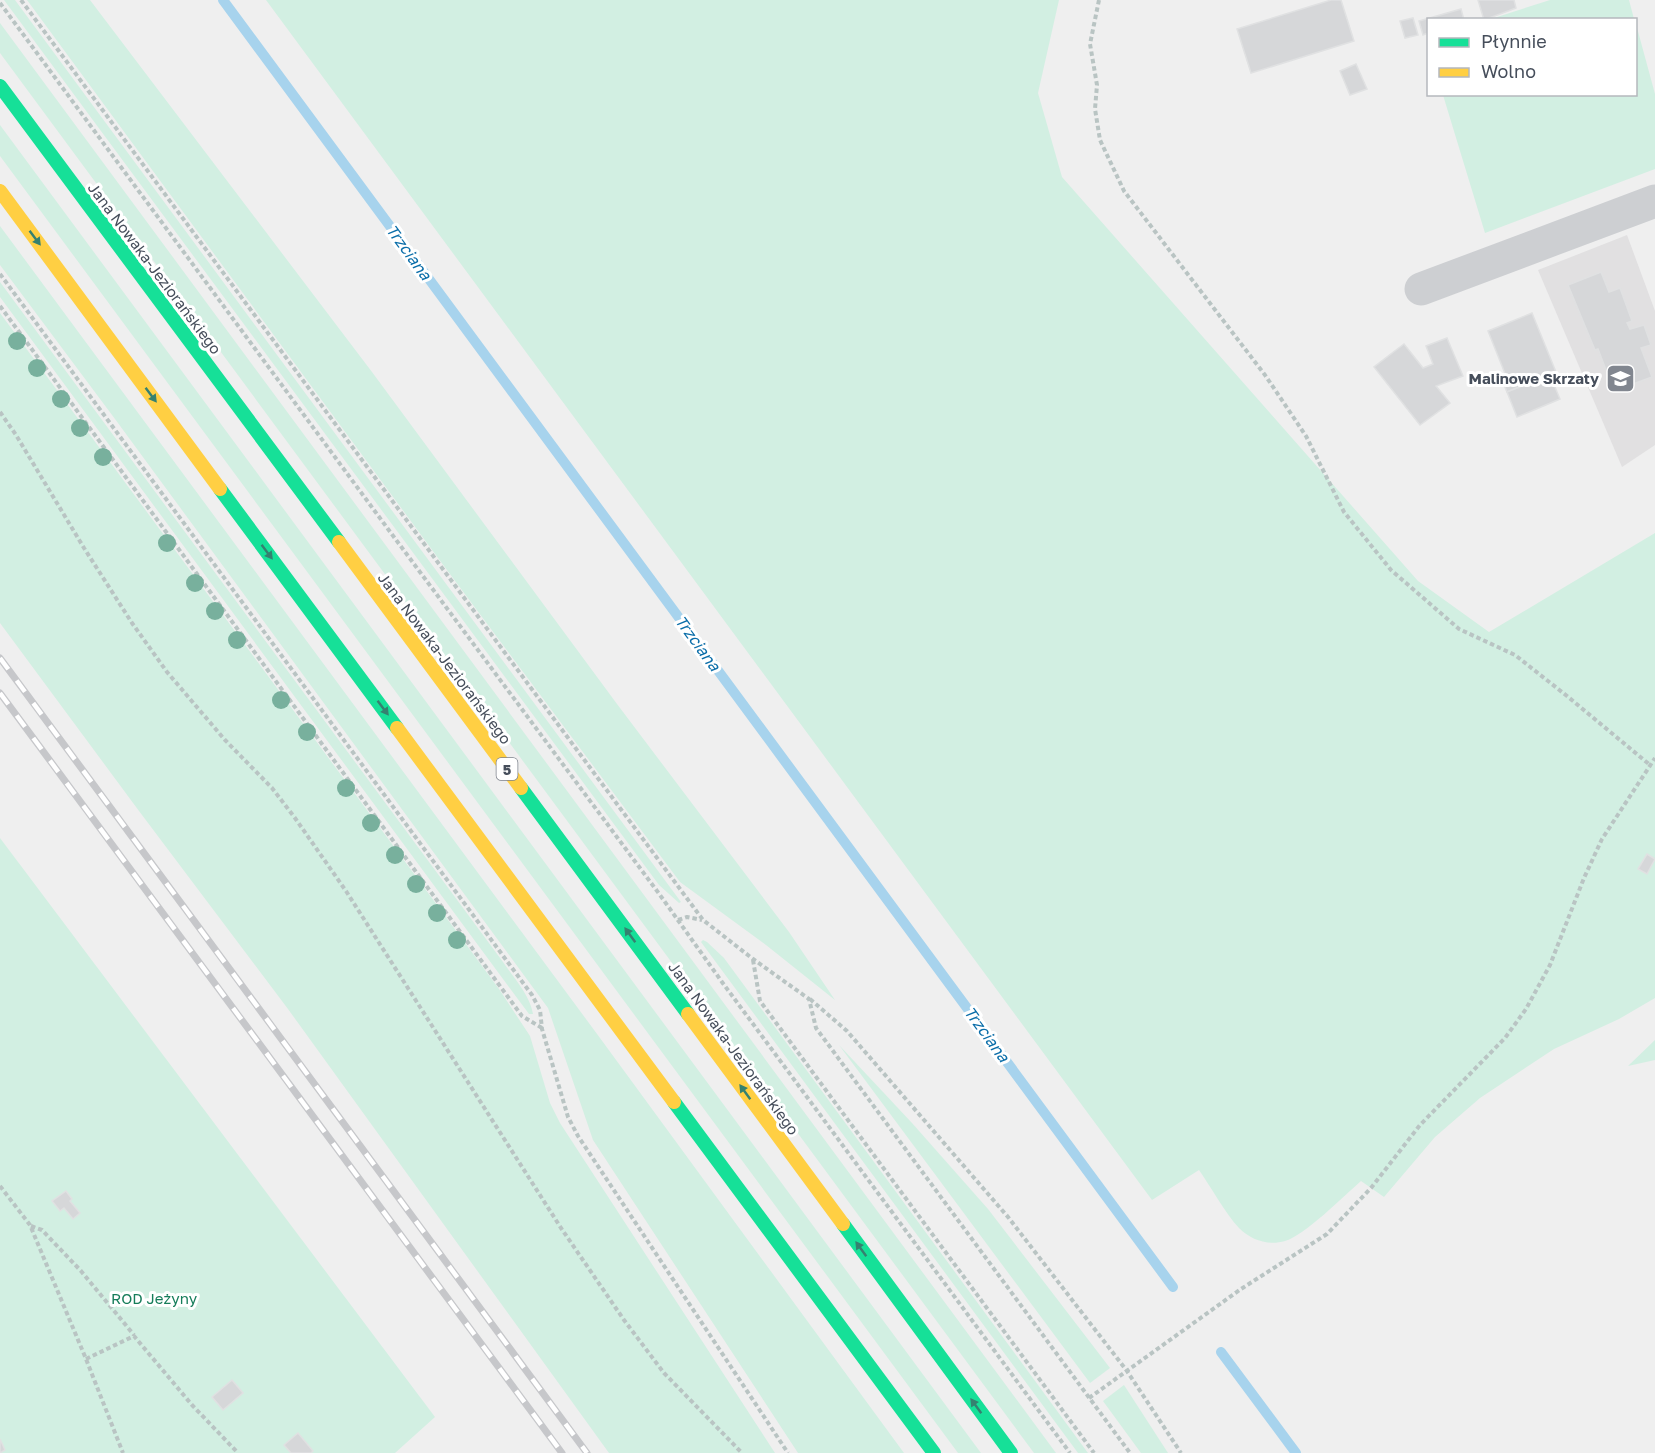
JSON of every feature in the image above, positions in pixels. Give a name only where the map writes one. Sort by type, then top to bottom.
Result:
[{"type":"main road","name":"Jana Nowaka-Jeziorańskiego","points":[[0,86],[611,909],[1011,1453]]},
{"type":"main road","points":[[0,191],[934,1453]]},
{"type":"street","points":[[1421,289],[1655,201]]},
{"type":"path","points":[[21,0],[702,920],[848,1030],[1008,1217],[1127,1371],[1181,1453]]},
{"type":"path","points":[[1099,0],[1090,44],[1097,85],[1095,109],[1100,140],[1124,191],[1265,375],[1306,436],[1344,512],[1391,570],[1459,629],[1515,655],[1650,765]]},
{"type":"path","points":[[0,3],[1070,1453]]},
{"type":"path","points":[[0,274],[518,975],[540,1010],[542,1029],[568,1118],[578,1136],[788,1453]]},
{"type":"path","points":[[0,306],[522,1016],[542,1029]]},
{"type":"path","points":[[0,412],[138,631],[168,672],[218,731],[272,788],[319,851],[561,1228],[624,1320],[664,1373],[742,1453]]},
{"type":"path","points":[[1089,1398],[1241,1289],[1328,1234],[1371,1188],[1419,1125],[1505,1038],[1526,1009],[1551,965],[1584,878],[1602,839],[1655,758]]},
{"type":"path","points":[[678,920],[687,917],[702,920]]},
{"type":"path","points":[[753,959],[760,1001],[1094,1453]]},
{"type":"path","points":[[809,999],[816,1028],[1130,1453]]},
{"type":"path","points":[[0,1186],[30,1225],[123,1453]]},
{"type":"path","points":[[30,1225],[42,1230],[81,1271],[192,1405],[238,1453]]},
{"type":"path","points":[[86,1359],[134,1336]]},
{"type":"shaded area","name":"Malinowe Skrzaty","points":[[1627,235],[1655,311],[1655,445],[1622,467],[1538,270]]},
{"type":"green space","points":[[4,0],[15,0],[681,902],[679,903],[659,885]]},
{"type":"green space","points":[[27,0],[90,0],[372,372],[789,932],[835,1000],[766,945],[680,882]]},
{"type":"green space","points":[[266,0],[1059,0],[1038,93],[1062,177],[1418,581],[1489,632],[1655,533],[1655,998],[1619,1019],[1554,1049],[1480,1098],[1435,1137],[1384,1197],[1361,1181],[1313,1224],[1293,1238],[1272,1243],[1254,1239],[1244,1232],[1229,1215],[1199,1170],[1152,1200]]},
{"type":"green space","points":[[1550,0],[1629,0],[1634,18],[1494,18]]},
{"type":"green space","points":[[0,23],[1056,1453],[1034,1453],[0,53]]},
{"type":"green space","points":[[1637,28],[1655,94],[1655,169],[1485,233],[1443,96],[1637,96]]},
{"type":"green space","points":[[0,125],[981,1453],[958,1453],[0,156]]},
{"type":"green space","points":[[0,226],[904,1453],[798,1453],[593,1140],[548,1008],[0,265]]},
{"type":"green space","points":[[0,282],[503,962],[525,993],[533,1014],[529,1014],[0,297]]},
{"type":"green space","points":[[0,313],[499,989],[530,1036],[550,1103],[560,1123],[775,1453],[609,1453],[288,1009],[0,623]]},
{"type":"green space","name":"ROD Jeżyny","points":[[0,838],[435,1417],[395,1453],[0,1453]]},
{"type":"green space","points":[[703,940],[724,958],[1088,1453],[1078,1453],[701,942]]},
{"type":"green space","points":[[1655,1040],[1655,1060],[1628,1066]]},
{"type":"green space","points":[[839,1045],[988,1209],[1110,1368],[1090,1383]]},
{"type":"green space","points":[[1124,1385],[1168,1453],[1141,1453],[1103,1401]]},
{"type":"building","points":[[1331,0],[1341,0],[1354,41],[1251,73],[1237,29]]},
{"type":"building","points":[[1478,0],[1514,0],[1516,8],[1483,18]]},
{"type":"building","points":[[1461,9],[1463,18],[1430,18]]},
{"type":"building","points":[[1413,18],[1418,35],[1405,38],[1400,21]]},
{"type":"building","points":[[1427,19],[1427,33],[1423,35],[1419,21]]},
{"type":"building","points":[[1356,64],[1367,89],[1350,95],[1340,71]]},
{"type":"building","points":[[1601,272],[1609,292],[1620,288],[1632,321],[1627,323],[1630,329],[1644,325],[1651,345],[1641,348],[1652,377],[1614,391],[1598,349],[1595,350],[1568,285]]},
{"type":"building","points":[[1532,313],[1556,372],[1507,392],[1501,378],[1506,376],[1488,331]]},
{"type":"building","points":[[1447,338],[1463,376],[1436,386],[1450,403],[1420,425],[1374,367],[1404,344],[1423,368],[1433,364],[1426,346]]},
{"type":"building","points":[[1550,375],[1560,399],[1517,417],[1507,392]]},
{"type":"building","points":[[1647,854],[1655,859],[1647,874],[1638,869]]},
{"type":"building","points":[[66,1191],[72,1199],[70,1201],[80,1213],[73,1219],[64,1208],[60,1211],[52,1201]]},
{"type":"building","points":[[232,1380],[243,1393],[223,1410],[212,1397]]},
{"type":"building","points":[[298,1433],[313,1451],[311,1453],[291,1453],[284,1445]]},
{"type":"building","points":[[0,1439],[5,1450],[0,1453]]},
{"type":"waterway","name":"Trzciana","points":[[223,0],[1173,1287]]},
{"type":"waterway","name":"Trzciana","points":[[1221,1352],[1296,1453]]},
{"type":"railway","points":[[0,658],[587,1453]]},
{"type":"railway","points":[[0,693],[562,1453]]},
{"type":"traffic: fast","points":[[0,86],[339,542]]},
{"type":"traffic: fast","points":[[220,489],[397,728]]},
{"type":"traffic: fast","points":[[521,788],[688,1014]]},
{"type":"traffic: fast","points":[[674,1102],[934,1453]]},
{"type":"traffic: fast","points":[[843,1224],[1011,1453]]},
{"type":"traffic: slow","points":[[0,191],[220,489]]},
{"type":"traffic: slow","points":[[339,542],[521,788]]},
{"type":"traffic: slow","points":[[397,728],[674,1102]]},
{"type":"traffic: slow","points":[[688,1014],[843,1224]]},
{"type":"place","name":"Malinowe Skrzaty","points":[[1620,378]]}]
